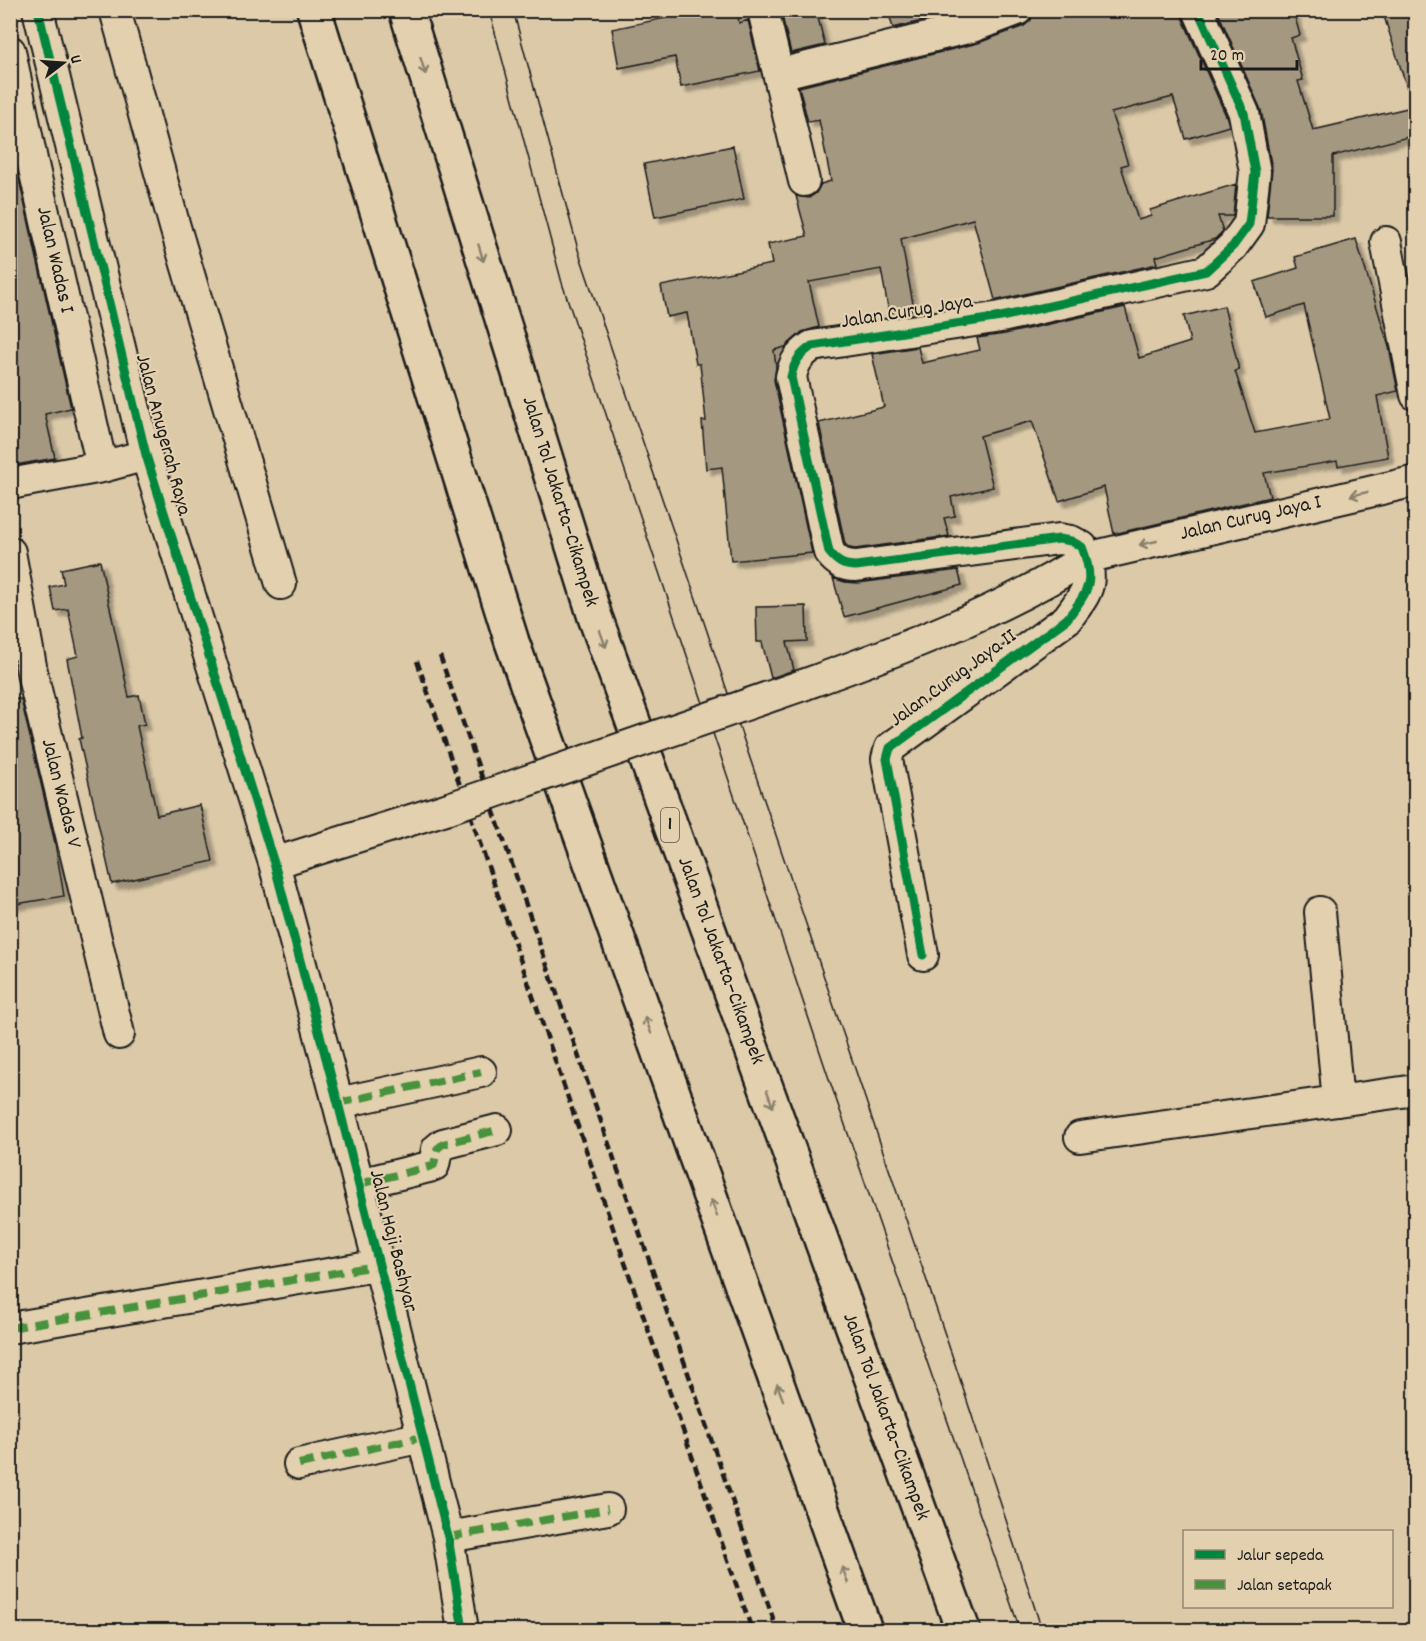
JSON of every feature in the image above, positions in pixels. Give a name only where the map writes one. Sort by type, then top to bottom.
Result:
[{"type":"highway","points":[[314,10],[512,642],[865,1630]]},
{"type":"highway","name":"Jalan Tol Jakarta–Cikampek","points":[[406,10],[595,617],[963,1630]]},
{"type":"street","name":"Jalan Anugerah Raya","points":[[38,10],[146,455],[274,863]]},
{"type":"street","points":[[115,10],[178,239],[281,584]]},
{"type":"street","points":[[763,10],[804,181]]},
{"type":"street","points":[[780,74],[972,27],[1017,10]]},
{"type":"street","name":"Jalan Curug Jaya","points":[[1086,558],[1082,547],[1071,541],[1059,539],[856,567],[837,562],[829,552],[791,377],[792,370],[801,354],[812,346],[1001,317],[1206,271],[1233,246],[1249,224],[1255,172],[1244,113],[1198,10]]},
{"type":"street","name":"Jalan Wadas I","points":[[10,51],[32,160],[102,467]]},
{"type":"street","points":[[1386,242],[1416,395]]},
{"type":"street","points":[[10,484],[102,467],[146,455]]},
{"type":"street","name":"Jalan Curug Jaya I","points":[[274,863],[449,808],[899,651],[1045,584],[1086,558],[1416,481]]},
{"type":"street","name":"Jalan Wadas V","points":[[10,552],[22,678],[119,1034]]},
{"type":"street","name":"Jalan Curug Jaya II","points":[[923,955],[887,759],[890,748],[1067,620],[1083,597],[1090,577],[1086,558]]},
{"type":"street","name":"Jalan Haji Bashyar","points":[[274,863],[381,1265],[448,1537],[463,1630]]},
{"type":"street","points":[[1320,912],[1338,1101]]},
{"type":"street","points":[[338,1103],[481,1072]]},
{"type":"street","points":[[1080,1137],[1416,1090]]},
{"type":"street","points":[[359,1184],[429,1167],[434,1165],[437,1149],[443,1144],[497,1130]]},
{"type":"street","points":[[10,1328],[381,1265]]},
{"type":"street","points":[[300,1464],[423,1437]]},
{"type":"street","points":[[448,1537],[608,1509]]},
{"type":"building","points":[[704,10],[737,10],[739,23],[748,20],[760,71],[681,87],[675,57],[619,68],[612,29]]},
{"type":"building","points":[[816,10],[825,45],[791,53],[781,12]]},
{"type":"building","points":[[888,10],[967,10],[893,28]]},
{"type":"building","points":[[1034,10],[1181,10],[1229,126],[1186,139],[1173,97],[1111,113],[1128,164],[1121,166],[1138,220],[1151,216],[1150,210],[1236,184],[1233,216],[1218,216],[1223,231],[1215,239],[1155,257],[1157,264],[998,300],[995,300],[973,219],[901,239],[914,309],[889,313],[881,269],[809,282],[819,327],[802,332],[785,347],[774,350],[776,367],[774,380],[812,553],[731,561],[722,467],[706,469],[702,421],[706,421],[700,364],[696,364],[687,313],[667,317],[661,286],[772,264],[768,244],[807,236],[796,196],[809,198],[816,193],[821,184],[831,181],[819,120],[808,122],[799,87],[978,43],[1024,26],[1031,20]]},
{"type":"building","points":[[1217,10],[1293,10],[1300,35],[1291,38],[1303,80],[1298,81],[1313,130],[1416,106],[1416,135],[1333,156],[1333,216],[1267,216],[1272,169],[1261,110]]},
{"type":"building","points":[[1382,10],[1416,10],[1416,96],[1410,97]]},
{"type":"building","points":[[733,146],[744,199],[655,217],[644,164]]},
{"type":"building","points":[[10,175],[18,175],[71,408],[45,414],[55,458],[10,466]]},
{"type":"building","points":[[1356,239],[1389,347],[1398,391],[1377,396],[1388,457],[1338,466],[1337,461],[1264,473],[1270,497],[1114,534],[1104,487],[1059,501],[1032,421],[980,436],[993,487],[951,497],[955,516],[944,518],[949,536],[855,549],[845,544],[819,423],[884,407],[872,354],[918,347],[922,363],[980,350],[977,338],[1005,334],[1125,307],[1139,358],[1190,342],[1184,316],[1224,306],[1239,370],[1235,371],[1255,433],[1330,419],[1304,305],[1266,317],[1254,282],[1298,268],[1295,257]]},
{"type":"building","points":[[100,561],[129,697],[139,695],[145,724],[137,726],[157,815],[200,805],[213,861],[112,884],[79,739],[82,738],[67,659],[78,656],[68,609],[55,611],[50,587],[64,584],[61,569]]},
{"type":"building","points":[[958,570],[962,585],[844,617],[833,578],[858,583]]},
{"type":"building","points":[[806,606],[807,641],[787,642],[794,670],[771,678],[762,642],[757,642],[756,607]]},
{"type":"building","points":[[10,699],[21,699],[55,843],[64,896],[10,905]]},
{"type":"tram line","points":[[489,10],[562,283],[827,1073],[1020,1630]]},
{"type":"tram line","points":[[513,10],[579,253],[957,1370],[1042,1630]]},
{"type":"railway","points":[[440,656],[777,1630]]},
{"type":"railway","points":[[417,661],[752,1630]]},
{"type":"marked path","points":[[338,1103],[481,1072]]},
{"type":"marked path","points":[[359,1184],[429,1167],[434,1165],[437,1149],[443,1144],[497,1130]]},
{"type":"marked path","points":[[10,1328],[381,1265]]},
{"type":"marked path","points":[[299,1464],[423,1437]]},
{"type":"marked path","points":[[448,1537],[608,1509]]},
{"type":"cycle path","points":[[38,10],[146,455],[274,863],[338,1103],[448,1537],[463,1630]]},
{"type":"cycle path","points":[[923,955],[887,759],[890,748],[1067,619],[1085,593],[1089,570],[1082,547],[1071,541],[1059,539],[856,566],[841,563],[829,552],[791,377],[792,372],[798,359],[812,346],[1001,317],[1206,271],[1233,246],[1249,224],[1255,172],[1244,113],[1198,10]]}]
